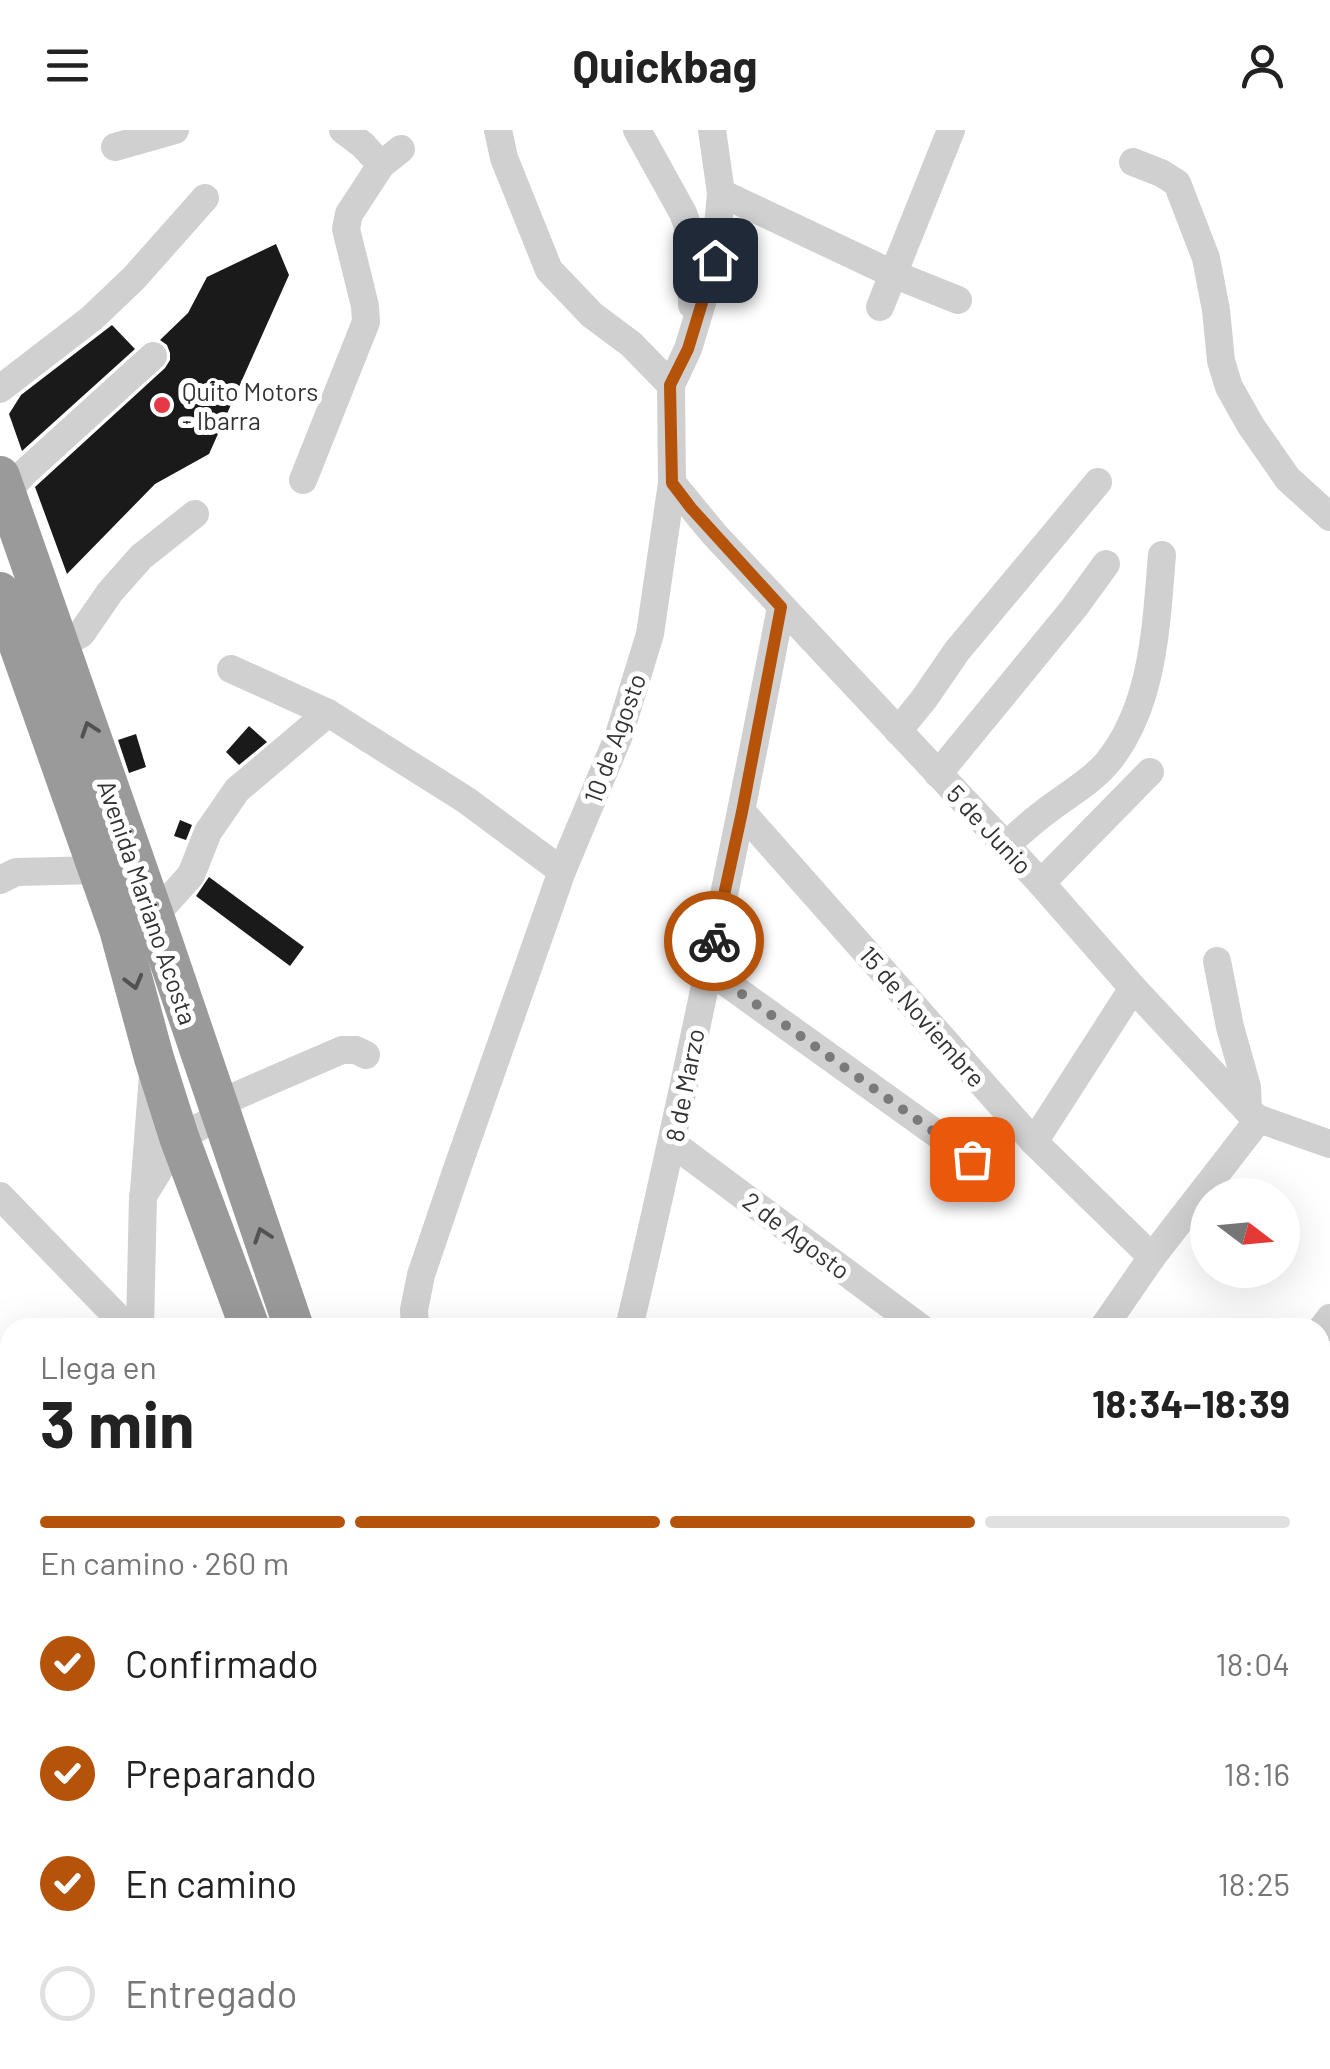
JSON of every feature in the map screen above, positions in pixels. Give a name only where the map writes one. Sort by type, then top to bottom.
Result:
[{"type":"highway","name":"Avenida Mariano Acosta","points":[[3,484],[59,646],[136,922],[154,1058],[179,1138],[246,1318]]},
{"type":"highway","name":"Avenida Mariano Acosta","points":[[2,602],[98,870],[136,922],[220,1110],[291,1318]]},
{"type":"street","points":[[115,147],[175,130]]},
{"type":"street","points":[[304,480],[366,322],[346,228],[349,214],[391,157],[363,145],[342,130]]},
{"type":"street","points":[[498,130],[504,158],[549,270],[670,385]]},
{"type":"street","points":[[638,130],[691,235],[692,334]]},
{"type":"street","name":"10 de Agosto","points":[[414,1318],[422,1275],[562,870],[619,735],[650,634],[672,483],[670,385],[692,334],[715,260],[721,193],[712,130]]},
{"type":"street","points":[[880,307],[951,130]]},
{"type":"street","points":[[1133,162],[1177,183],[1206,258],[1228,387],[1288,479],[1330,517]]},
{"type":"street","points":[[721,193],[892,274],[958,300]]},
{"type":"street","points":[[0,389],[134,278],[204,198]]},
{"type":"street","points":[[3,484],[24,474],[154,356]]},
{"type":"street","points":[[898,731],[957,652],[1098,482]]},
{"type":"street","name":"5 de Junio","points":[[672,483],[781,607],[1254,1115],[1330,1144]]},
{"type":"street","points":[[59,646],[82,634],[131,568],[195,514]]},
{"type":"street","points":[[1005,846],[1106,764],[1124,736],[1142,698],[1156,626],[1162,556]]},
{"type":"street","points":[[938,774],[1106,564]]},
{"type":"street","name":"8 de Marzo","points":[[631,1318],[742,812],[781,607]]},
{"type":"street","points":[[231,668],[328,713],[466,800],[562,870]]},
{"type":"street","points":[[136,922],[191,875],[208,832],[237,790],[328,713]]},
{"type":"street","points":[[1041,883],[1150,772]]},
{"type":"street","name":"15 de Noviembre","points":[[742,812],[1034,1142],[1152,1256]]},
{"type":"street","points":[[0,880],[16,872],[98,870]]},
{"type":"street","points":[[1111,1318],[1254,1115],[1217,961]]},
{"type":"street","points":[[707,969],[1001,1180]]},
{"type":"street","points":[[1034,1142],[1133,988]]},
{"type":"street","points":[[144,1196],[179,1138],[220,1110],[342,1050],[366,1055]]},
{"type":"street","points":[[140,1318],[154,1058]]},
{"type":"street","name":"2 de Agosto","points":[[672,1143],[908,1318]]},
{"type":"street","points":[[0,1196],[118,1318]]},
{"type":"building","name":"Quito Motors - Ibarra","points":[[276,244],[289,275],[209,454],[155,484],[67,574],[35,487],[165,368],[170,353],[160,340],[188,313],[207,277]]},
{"type":"building","points":[[112,325],[135,349],[22,451],[9,414],[21,395]]},
{"type":"building","points":[[249,726],[267,742],[239,765],[226,752]]},
{"type":"building","points":[[136,734],[146,767],[129,773],[118,740]]},
{"type":"building","points":[[180,820],[192,825],[186,840],[174,836]]},
{"type":"building","points":[[209,877],[304,947],[290,966],[196,896]]},
{"type":"way so far","points":[[714,941],[707,969],[972,1159]]},
{"type":"place","name":"Quito Motors - Ibarra","points":[[162,405]]},
{"type":"route","points":[[714,941],[781,607],[672,483],[670,385],[688,349],[715,260]]}]
